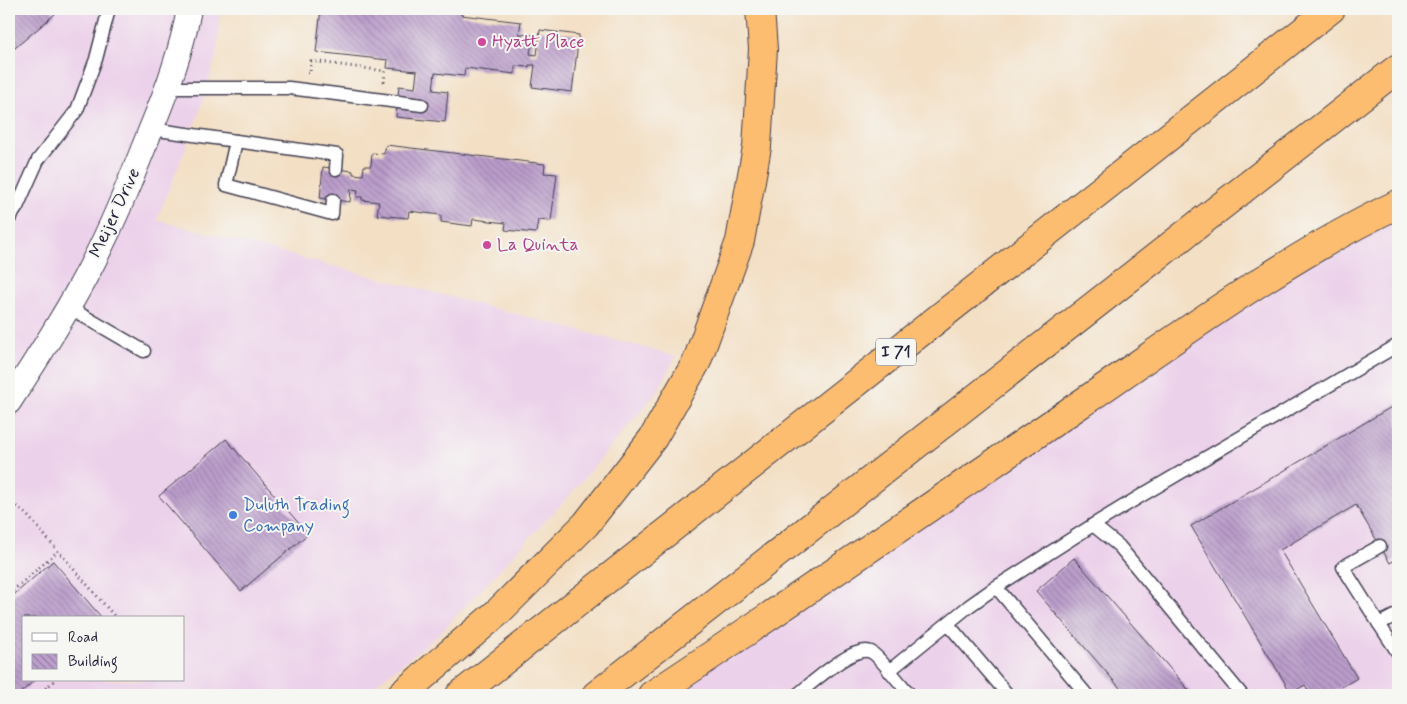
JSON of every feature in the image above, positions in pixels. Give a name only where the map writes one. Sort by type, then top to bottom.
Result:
[{"type":"highway","points":[[401,695],[498,612],[586,524],[653,438],[697,362],[740,241],[757,147],[763,48],[760,9]]},
{"type":"highway","name":"I 71","points":[[460,695],[1331,9]]},
{"type":"highway","points":[[596,695],[1398,68]]},
{"type":"highway","points":[[652,695],[800,597],[1255,284],[1358,223],[1398,204]]},
{"type":"street","name":"Meijer Drive","points":[[9,402],[82,285],[120,206],[168,88],[189,9]]},
{"type":"lane","points":[[9,219],[17,207],[38,160],[77,110],[96,59],[109,9]]},
{"type":"lane","points":[[168,88],[289,88],[422,105]]},
{"type":"lane","points":[[151,129],[337,155],[336,169]]},
{"type":"lane","points":[[236,141],[226,185],[332,214],[333,200]]},
{"type":"lane","points":[[68,307],[144,352]]},
{"type":"lane","points":[[889,671],[969,606],[1093,525],[1398,345]]},
{"type":"lane","points":[[1093,525],[1119,546],[1242,695]]},
{"type":"lane","points":[[1380,546],[1343,567],[1398,653]]},
{"type":"lane","points":[[996,588],[1087,695]]},
{"type":"lane","points":[[1379,624],[1398,614]]},
{"type":"lane","points":[[948,624],[1008,695]]},
{"type":"lane","points":[[797,695],[847,656],[861,650],[872,652],[910,695]]},
{"type":"path","points":[[9,500],[58,551],[114,616]]},
{"type":"path","points":[[9,594],[58,551]]},
{"type":"path","points":[[38,695],[53,682]]},
{"type":"shaded area","points":[[9,9],[221,9],[216,56],[198,116],[157,220],[676,356],[658,391],[569,496],[436,637],[362,695],[9,695]]},
{"type":"shaded area","points":[[1398,204],[1398,695],[652,695]]},
{"type":"building","points":[[9,9],[51,9],[55,14],[9,53]]},
{"type":"building","points":[[321,9],[462,9],[461,15],[521,22],[519,34],[533,35],[530,54],[537,55],[540,30],[579,35],[572,92],[532,87],[535,65],[529,65],[529,67],[515,66],[515,74],[465,68],[464,76],[435,73],[433,90],[448,92],[445,122],[396,117],[399,86],[415,88],[417,71],[387,68],[388,60],[316,52]]},
{"type":"building","points":[[386,145],[545,164],[544,173],[557,174],[551,221],[538,220],[536,233],[505,230],[506,223],[473,219],[472,226],[441,222],[441,215],[409,211],[408,218],[377,215],[379,202],[362,200],[362,197],[357,197],[358,190],[351,189],[350,202],[320,198],[323,167],[353,171],[353,174],[363,175],[364,166],[371,166],[372,153],[384,154]]},
{"type":"building","points":[[1398,403],[1398,558],[1390,563],[1356,505],[1280,550],[1357,678],[1328,695],[1311,695],[1305,685],[1291,693],[1191,526]]},
{"type":"building","name":"Duluth Trading Company","points":[[226,439],[308,534],[241,591],[159,496]]},
{"type":"building","points":[[1074,558],[1193,695],[1126,695],[1036,591]]},
{"type":"building","points":[[53,561],[100,616],[22,616],[22,682],[33,682],[18,695],[9,695],[9,599]]},
{"type":"place","name":"Hyatt Place","points":[[482,42]]},
{"type":"place","name":"La Quinta","points":[[487,245]]},
{"type":"place","name":"Duluth Trading Company","points":[[233,515]]}]
